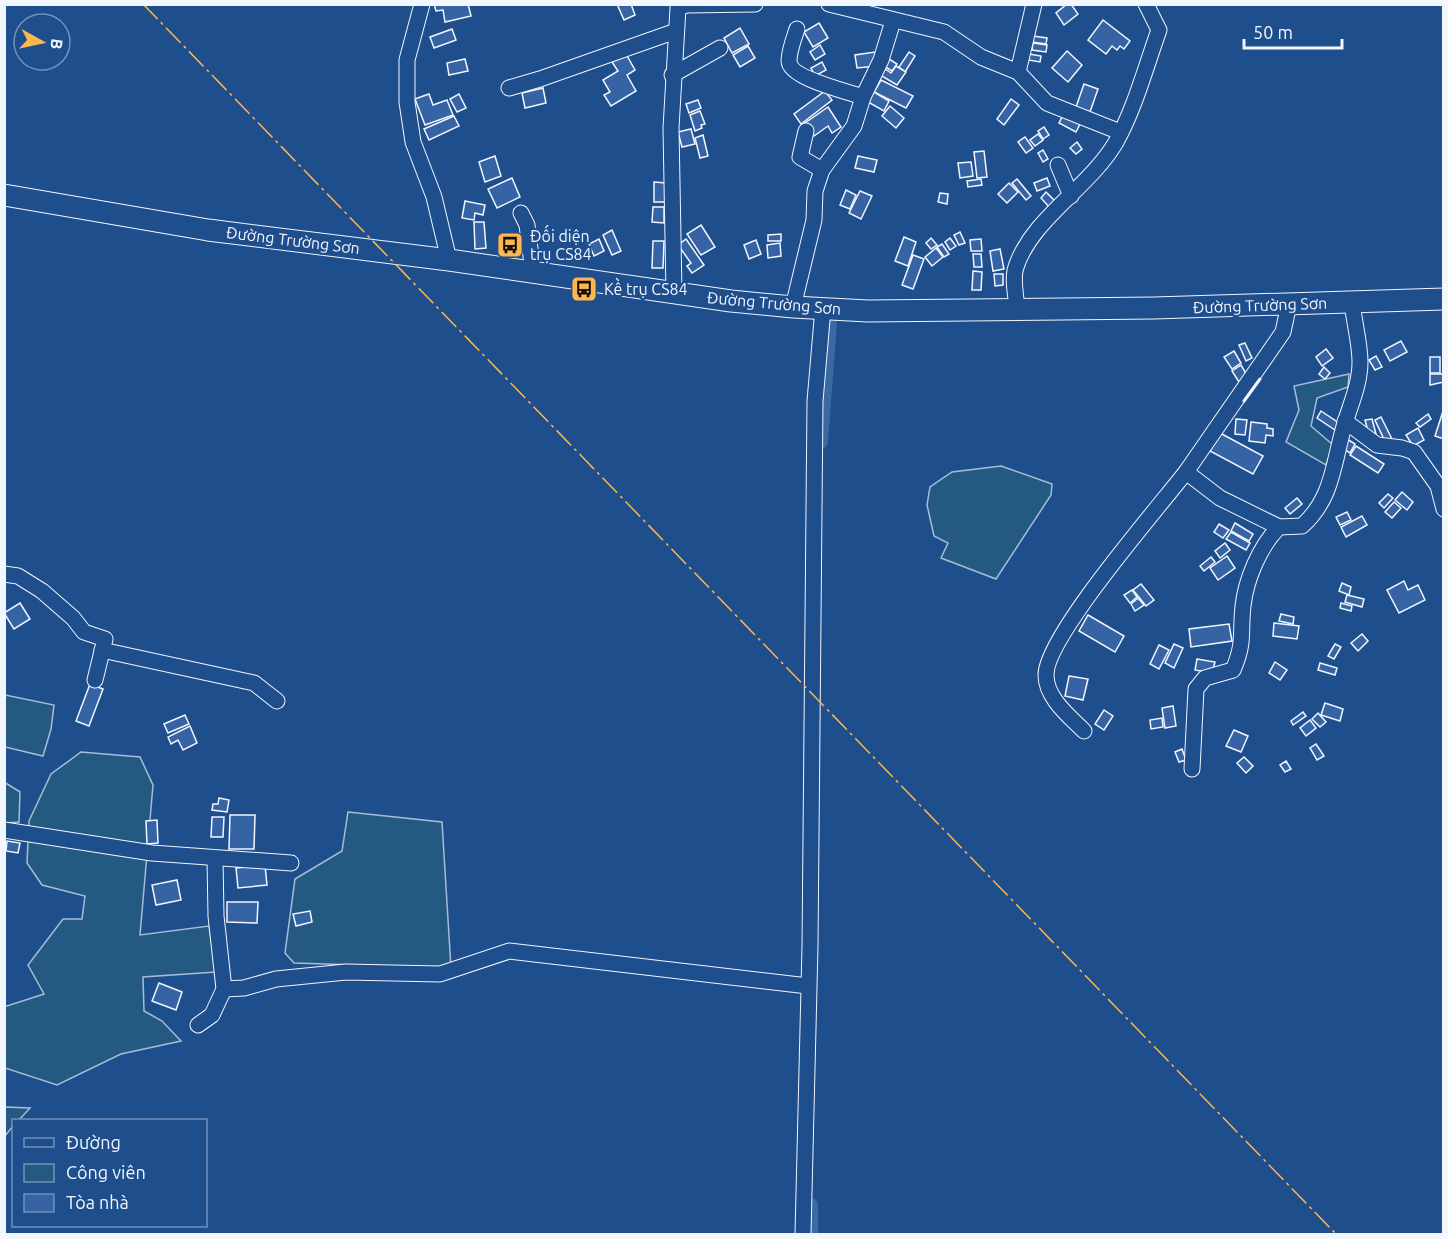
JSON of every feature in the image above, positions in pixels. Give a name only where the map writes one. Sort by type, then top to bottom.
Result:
[{"type":"highway","name":"Đường Trường Sơn","points":[[4,195],[208,230],[793,307],[868,311],[1154,308],[1443,299]]},
{"type":"street","points":[[423,4],[407,60],[407,102],[413,142],[434,197],[449,260]]},
{"type":"street","points":[[674,293],[671,128],[672,75],[678,6],[754,4]]},
{"type":"street","points":[[829,4],[944,32],[981,57],[1018,72],[1047,103],[1120,132]]},
{"type":"street","points":[[1018,72],[1034,4]]},
{"type":"street","points":[[1017,308],[1014,269],[1023,251],[1034,233],[1071,196],[1109,151],[1120,132],[1159,30],[1146,4]]},
{"type":"street","points":[[793,307],[814,220],[815,191],[822,170],[854,126],[863,97],[881,60],[892,21]]},
{"type":"street","points":[[797,29],[789,62],[791,68],[818,82],[863,97]]},
{"type":"street","points":[[509,88],[676,31]]},
{"type":"street","points":[[672,75],[720,48]]},
{"type":"street","points":[[806,131],[801,157],[822,170]]},
{"type":"street","points":[[1058,165],[1071,196]]},
{"type":"street","points":[[521,213],[527,225],[533,272]]},
{"type":"street","points":[[1186,472],[1220,498],[1279,527],[1298,528],[1309,519],[1323,502],[1330,485],[1357,387],[1360,362],[1352,302]]},
{"type":"street","points":[[1084,731],[1061,709],[1050,692],[1046,674],[1050,656],[1084,602],[1186,472],[1283,332],[1289,304]]},
{"type":"street","points":[[803,1234],[815,401],[823,309]]},
{"type":"street","points":[[1346,421],[1377,445],[1402,448],[1414,453],[1438,486],[1443,509]]},
{"type":"street","points":[[1192,769],[1196,689],[1205,678],[1233,670],[1243,640],[1242,608],[1248,580],[1270,536],[1279,527]]},
{"type":"street","points":[[4,574],[18,576],[42,591],[74,618],[84,632],[105,639],[95,680]]},
{"type":"street","points":[[102,650],[254,683],[277,701]]},
{"type":"street","points":[[4,830],[152,853],[291,863]]},
{"type":"street","points":[[198,1025],[212,1015],[224,990],[216,916],[215,859]]},
{"type":"street","points":[[224,990],[243,988],[276,979],[346,972],[440,974],[509,951],[808,986]]},
{"type":"green space","points":[[1349,374],[1348,387],[1317,398],[1311,426],[1333,445],[1326,465],[1286,442],[1299,410],[1294,386]]},
{"type":"green space","points":[[1001,466],[1052,484],[1051,495],[996,579],[941,558],[948,543],[934,536],[927,505],[930,487],[952,472]]},
{"type":"green space","points":[[5,695],[54,705],[51,729],[43,756],[5,747]]},
{"type":"green space","points":[[81,752],[140,757],[153,785],[140,935],[209,926],[216,972],[143,977],[144,1011],[162,1021],[181,1041],[121,1054],[57,1085],[5,1068],[4,1005],[44,994],[28,965],[63,919],[82,919],[85,896],[42,885],[27,863],[29,821],[51,774]]},
{"type":"green space","points":[[4,782],[20,792],[19,822],[5,823]]},
{"type":"green space","points":[[348,812],[442,822],[451,968],[294,963],[285,953],[295,879],[342,851]]},
{"type":"green space","points":[[5,1107],[30,1108],[20,1119],[12,1119],[12,1127],[5,1136]]},
{"type":"building","points":[[434,4],[468,4],[471,16],[445,22],[443,10],[436,11]]},
{"type":"building","points":[[617,4],[631,4],[635,15],[624,20]]},
{"type":"building","points":[[1067,4],[1071,4],[1078,14],[1064,25],[1056,13]]},
{"type":"building","points":[[1103,20],[1130,41],[1124,49],[1120,46],[1117,50],[1112,46],[1106,54],[1088,40]]},
{"type":"building","points":[[819,23],[828,38],[813,47],[804,32]]},
{"type":"building","points":[[740,28],[749,44],[732,53],[724,38]]},
{"type":"building","points":[[452,29],[456,40],[434,48],[430,37]]},
{"type":"building","points":[[1033,36],[1047,38],[1046,44],[1032,42]]},
{"type":"building","points":[[1033,43],[1047,45],[1046,52],[1032,50]]},
{"type":"building","points":[[820,45],[825,54],[815,60],[810,52]]},
{"type":"building","points":[[748,46],[755,58],[740,67],[733,55]]},
{"type":"building","points":[[1067,51],[1082,65],[1068,82],[1052,68]]},
{"type":"building","points":[[875,52],[877,66],[857,68],[855,55]]},
{"type":"building","points":[[909,52],[915,56],[905,72],[899,67]]},
{"type":"building","points":[[626,54],[635,70],[627,75],[636,91],[611,106],[604,95],[610,92],[603,80],[618,71],[612,62]]},
{"type":"building","points":[[1029,54],[1041,56],[1040,62],[1028,60]]},
{"type":"building","points":[[465,59],[468,71],[449,75],[447,63]]},
{"type":"building","points":[[889,59],[897,64],[892,71],[884,66]]},
{"type":"building","points":[[822,62],[826,70],[815,76],[811,68]]},
{"type":"building","points":[[896,66],[906,72],[897,85],[880,75],[884,68],[891,73]]},
{"type":"building","points":[[881,80],[913,96],[906,108],[874,92]]},
{"type":"building","points":[[1084,84],[1098,89],[1090,112],[1076,107]]},
{"type":"building","points":[[543,88],[546,103],[525,108],[522,93]]},
{"type":"building","points":[[825,91],[832,100],[801,124],[794,114]]},
{"type":"building","points":[[874,92],[889,101],[884,111],[868,102]]},
{"type":"building","points":[[429,94],[433,105],[447,100],[453,115],[425,125],[415,99]]},
{"type":"building","points":[[459,94],[466,108],[457,112],[450,99]]},
{"type":"building","points":[[1011,99],[1019,105],[1004,125],[997,119]]},
{"type":"building","points":[[698,100],[701,108],[689,113],[686,104]]},
{"type":"building","points":[[890,106],[904,118],[896,128],[882,116]]},
{"type":"building","points":[[828,107],[841,127],[832,133],[828,126],[814,136],[805,123]]},
{"type":"building","points":[[700,111],[705,124],[695,131],[690,115]]},
{"type":"building","points":[[1064,113],[1081,122],[1076,132],[1059,123]]},
{"type":"building","points":[[454,116],[459,126],[429,140],[424,129]]},
{"type":"building","points":[[1044,127],[1049,135],[1043,139],[1038,131]]},
{"type":"building","points":[[691,129],[695,144],[682,147],[678,132]]},
{"type":"building","points":[[1038,134],[1043,140],[1035,146],[1030,140]]},
{"type":"building","points":[[703,135],[708,156],[700,158],[695,138]]},
{"type":"building","points":[[1025,137],[1033,148],[1026,153],[1018,142]]},
{"type":"building","points":[[1077,142],[1082,149],[1076,154],[1070,148]]},
{"type":"building","points":[[1043,150],[1048,159],[1043,162],[1038,153]]},
{"type":"building","points":[[984,151],[987,177],[977,178],[974,152]]},
{"type":"building","points":[[495,156],[501,176],[485,182],[479,162]]},
{"type":"building","points":[[858,156],[877,160],[874,172],[855,168]]},
{"type":"building","points":[[971,162],[973,176],[960,178],[958,163]]},
{"type":"building","points":[[512,178],[520,197],[497,208],[488,189]]},
{"type":"building","points":[[1047,178],[1050,186],[1037,191],[1034,183]]},
{"type":"building","points":[[981,179],[982,185],[968,187],[967,181]]},
{"type":"building","points":[[1017,179],[1031,196],[1026,200],[1012,183]]},
{"type":"building","points":[[654,182],[666,183],[665,202],[654,202]]},
{"type":"building","points":[[1009,183],[1018,192],[1007,203],[998,194]]},
{"type":"building","points":[[846,190],[856,195],[850,209],[840,205]]},
{"type":"building","points":[[860,191],[872,196],[861,219],[849,213]]},
{"type":"building","points":[[1046,192],[1056,202],[1050,208],[1041,198]]},
{"type":"building","points":[[940,193],[948,194],[947,204],[938,202]]},
{"type":"building","points":[[465,201],[485,205],[483,215],[475,213],[474,220],[462,218]]},
{"type":"building","points":[[653,207],[664,207],[664,223],[652,222]]},
{"type":"building","points":[[474,222],[484,222],[486,248],[475,249]]},
{"type":"building","points":[[701,225],[715,247],[701,255],[687,234]]},
{"type":"building","points":[[612,230],[621,251],[612,255],[603,235]]},
{"type":"building","points":[[960,232],[965,243],[959,245],[954,235]]},
{"type":"building","points":[[781,234],[781,241],[768,241],[768,235]]},
{"type":"building","points":[[904,237],[916,242],[908,266],[895,261]]},
{"type":"building","points":[[931,238],[937,245],[931,249],[926,243]]},
{"type":"building","points":[[950,238],[956,246],[950,250],[945,242]]},
{"type":"building","points":[[599,239],[604,251],[594,256],[589,244]]},
{"type":"building","points":[[686,239],[704,265],[692,273],[687,266],[691,263],[678,245]]},
{"type":"building","points":[[981,239],[982,251],[971,251],[970,240]]},
{"type":"building","points":[[756,240],[761,254],[749,259],[744,245]]},
{"type":"building","points":[[653,241],[664,241],[663,268],[652,268]]},
{"type":"building","points":[[780,243],[781,256],[768,258],[767,245]]},
{"type":"building","points":[[942,244],[949,254],[944,257],[937,247]]},
{"type":"building","points":[[936,248],[943,257],[932,266],[925,257]]},
{"type":"building","points":[[1000,249],[1004,269],[993,271],[990,251]]},
{"type":"building","points":[[973,254],[981,254],[982,267],[974,267]]},
{"type":"building","points":[[913,255],[924,259],[913,289],[902,285]]},
{"type":"building","points":[[973,271],[982,272],[981,290],[972,290]]},
{"type":"building","points":[[994,274],[1003,274],[1003,285],[995,286]]},
{"type":"building","points":[[1401,341],[1407,352],[1390,361],[1384,350]]},
{"type":"building","points":[[1245,343],[1252,358],[1246,361],[1239,345]]},
{"type":"building","points":[[1326,349],[1333,358],[1322,366],[1316,357]]},
{"type":"building","points":[[1234,351],[1241,363],[1232,369],[1224,357]]},
{"type":"building","points":[[1376,356],[1382,367],[1375,370],[1369,360]]},
{"type":"building","points":[[1430,357],[1440,357],[1440,373],[1430,373]]},
{"type":"building","points":[[1241,365],[1248,377],[1239,382],[1232,371]]},
{"type":"building","points":[[1324,367],[1330,373],[1325,379],[1319,374]]},
{"type":"building","points":[[1430,374],[1444,374],[1444,382],[1430,385]]},
{"type":"building","points":[[1444,408],[1444,439],[1435,436]]},
{"type":"building","points":[[1321,411],[1339,423],[1335,430],[1317,418]]},
{"type":"building","points":[[1428,414],[1431,419],[1420,427],[1416,423]]},
{"type":"building","points":[[1381,417],[1394,443],[1387,446],[1375,420]]},
{"type":"building","points":[[1236,419],[1247,420],[1245,435],[1235,434]]},
{"type":"building","points":[[1372,419],[1376,434],[1369,435],[1365,420]]},
{"type":"building","points":[[1251,422],[1267,424],[1267,428],[1273,429],[1273,436],[1266,435],[1265,443],[1249,441]]},
{"type":"building","points":[[1418,428],[1424,440],[1413,446],[1406,435]]},
{"type":"building","points":[[1220,433],[1263,456],[1253,474],[1210,451]]},
{"type":"building","points":[[1347,439],[1355,444],[1350,453],[1342,448]]},
{"type":"building","points":[[1356,446],[1384,464],[1378,473],[1350,455]]},
{"type":"building","points":[[1402,492],[1413,502],[1407,510],[1395,500]]},
{"type":"building","points":[[1388,494],[1393,498],[1384,508],[1379,503]]},
{"type":"building","points":[[1297,498],[1302,504],[1290,514],[1285,508]]},
{"type":"building","points":[[1394,502],[1401,508],[1392,518],[1385,512]]},
{"type":"building","points":[[1347,512],[1351,520],[1340,525],[1336,517]]},
{"type":"building","points":[[1362,516],[1367,525],[1346,537],[1341,527]]},
{"type":"building","points":[[1235,523],[1253,534],[1249,541],[1231,531]]},
{"type":"building","points":[[1219,524],[1229,530],[1223,538],[1214,532]]},
{"type":"building","points":[[1231,532],[1250,543],[1246,550],[1226,539]]},
{"type":"building","points":[[1225,543],[1230,550],[1220,558],[1215,551]]},
{"type":"building","points":[[1227,556],[1235,568],[1218,580],[1210,568]]},
{"type":"building","points":[[1211,557],[1215,562],[1204,571],[1200,566]]},
{"type":"building","points":[[1404,581],[1408,590],[1418,585],[1425,600],[1399,613],[1387,590]]},
{"type":"building","points":[[1342,583],[1351,587],[1349,595],[1339,591]]},
{"type":"building","points":[[1141,584],[1154,600],[1146,606],[1133,590]]},
{"type":"building","points":[[1132,590],[1137,597],[1130,603],[1124,595]]},
{"type":"building","points":[[1347,595],[1364,599],[1362,607],[1345,602]]},
{"type":"building","points":[[1138,598],[1144,605],[1135,611],[1131,604]]},
{"type":"building","points":[[20,603],[30,619],[14,629],[4,613]]},
{"type":"building","points":[[1341,603],[1352,606],[1351,611],[1340,608]]},
{"type":"building","points":[[1281,614],[1294,617],[1293,624],[1279,621]]},
{"type":"building","points":[[1088,615],[1124,636],[1115,652],[1079,631]]},
{"type":"building","points":[[1274,623],[1299,626],[1297,639],[1273,636]]},
{"type":"building","points":[[1229,624],[1232,641],[1191,647],[1189,629]]},
{"type":"building","points":[[1362,634],[1368,641],[1358,651],[1351,643]]},
{"type":"building","points":[[1174,644],[1183,648],[1174,668],[1165,663]]},
{"type":"building","points":[[1335,644],[1341,647],[1334,659],[1328,656]]},
{"type":"building","points":[[1159,645],[1169,650],[1159,669],[1150,664]]},
{"type":"building","points":[[1197,659],[1215,662],[1212,673],[1195,670]]},
{"type":"building","points":[[1275,662],[1287,670],[1280,680],[1269,673]]},
{"type":"building","points":[[1320,663],[1337,668],[1335,675],[1318,670]]},
{"type":"building","points":[[1069,676],[1088,679],[1083,700],[1065,696]]},
{"type":"building","points":[[90,684],[103,689],[89,726],[76,721]]},
{"type":"building","points":[[1325,703],[1343,709],[1340,721],[1321,715]]},
{"type":"building","points":[[1173,706],[1176,726],[1165,728],[1162,708]]},
{"type":"building","points":[[1104,710],[1113,716],[1104,730],[1095,724]]},
{"type":"building","points":[[1303,712],[1306,716],[1293,725],[1291,721]]},
{"type":"building","points":[[1318,713],[1326,722],[1320,727],[1312,719]]},
{"type":"building","points":[[185,715],[189,724],[168,733],[164,724]]},
{"type":"building","points":[[1162,718],[1163,727],[1151,729],[1150,720]]},
{"type":"building","points":[[1310,720],[1316,728],[1306,736],[1300,728]]},
{"type":"building","points":[[190,726],[197,743],[183,750],[178,740],[171,744],[168,737]]},
{"type":"building","points":[[1234,730],[1248,736],[1241,752],[1226,746]]},
{"type":"building","points":[[1316,744],[1324,756],[1317,760],[1310,748]]},
{"type":"building","points":[[1182,749],[1186,760],[1179,762],[1175,752]]},
{"type":"building","points":[[1244,757],[1253,766],[1246,773],[1237,763]]},
{"type":"building","points":[[1286,761],[1291,769],[1285,772],[1280,765]]},
{"type":"building","points":[[219,798],[229,800],[227,812],[212,810],[213,804],[218,804]]},
{"type":"building","points":[[230,815],[255,815],[254,849],[229,849]]},
{"type":"building","points":[[212,817],[224,817],[223,837],[211,837]]},
{"type":"building","points":[[157,820],[158,843],[147,844],[146,821]]},
{"type":"building","points":[[7,841],[20,843],[18,853],[6,851]]},
{"type":"building","points":[[265,865],[267,885],[238,888],[236,868]]},
{"type":"building","points":[[177,880],[181,900],[156,905],[152,885]]},
{"type":"building","points":[[227,902],[258,902],[257,923],[227,922]]},
{"type":"building","points":[[310,911],[312,922],[296,926],[293,914]]},
{"type":"building","points":[[159,983],[182,992],[176,1010],[152,1001]]},
{"type":"waterway","points":[[821,442],[831,309]]},
{"type":"waterway","points":[[811,1205],[811,1234]]},
{"type":"wall","points":[[1244,401],[1260,379]]},
{"type":"power","points":[[143,4],[1336,1234]]},
{"type":"place","name":"Đối diện trụ CS84","points":[[510,245]]},
{"type":"place","name":"Kề trụ CS84","points":[[584,289]]}]
